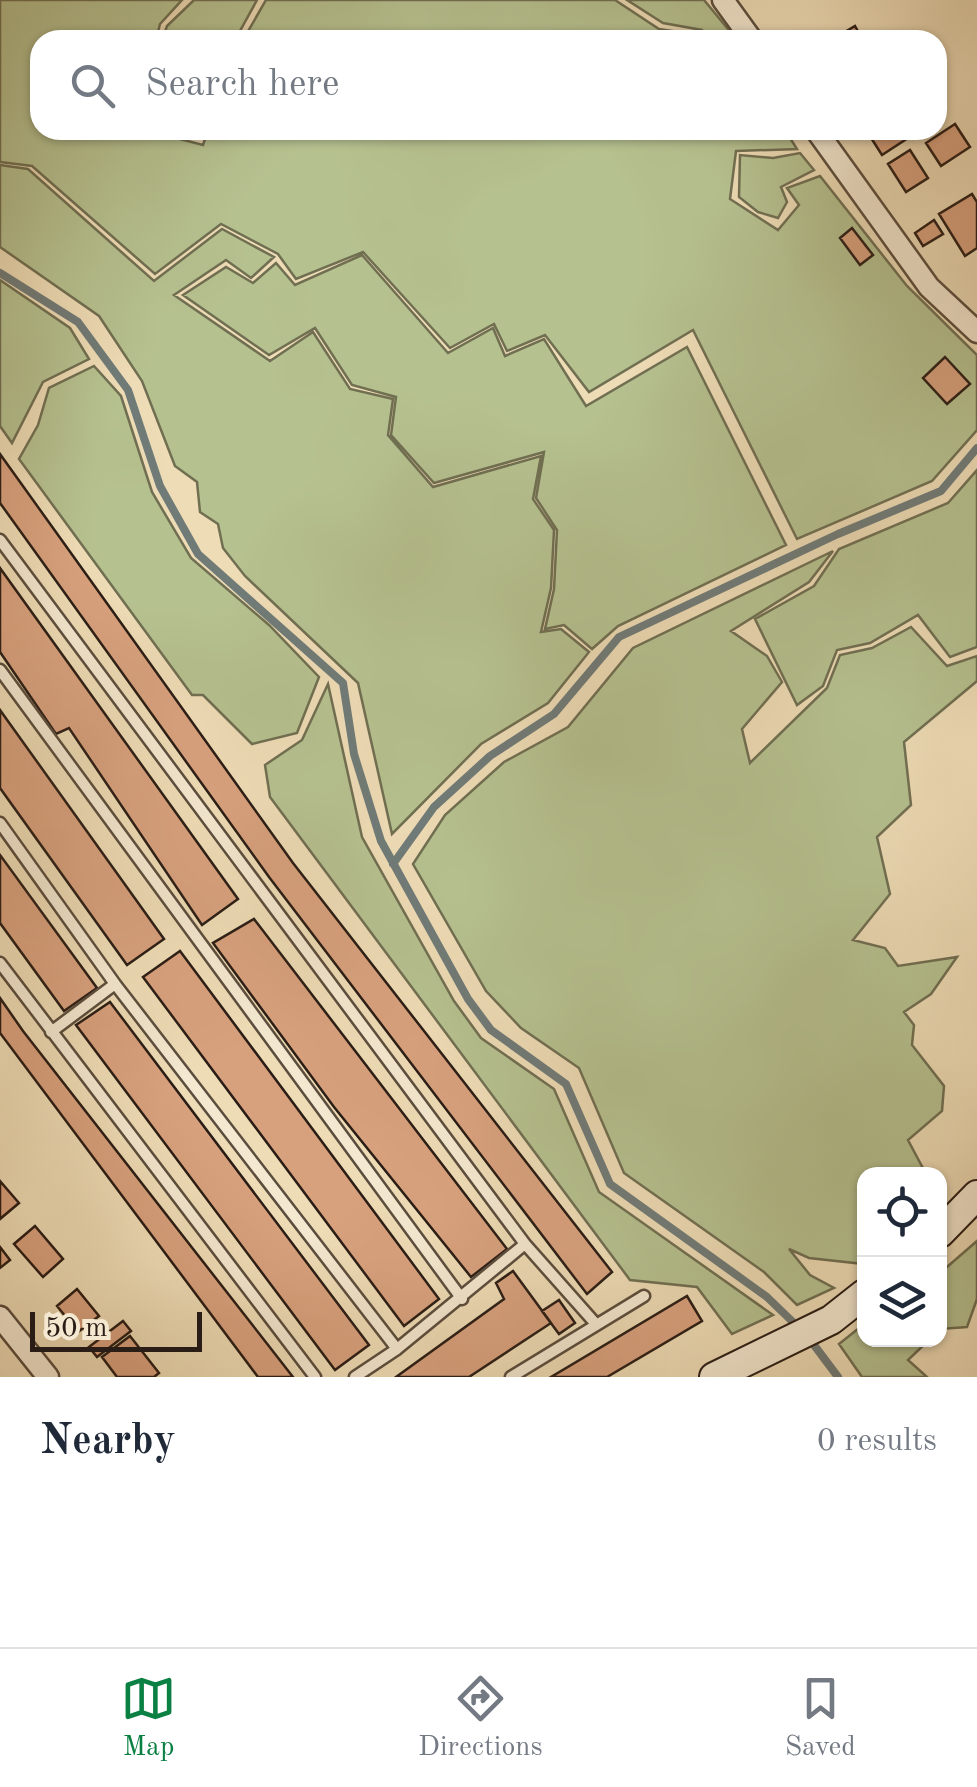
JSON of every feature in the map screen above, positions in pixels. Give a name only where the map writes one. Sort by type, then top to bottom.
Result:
[{"type":"street","points":[[723,0],[745,30]]},
{"type":"street","points":[[823,140],[929,287],[977,332]]},
{"type":"street","points":[[947,1226],[977,1195]]},
{"type":"street","points":[[714,1377],[787,1344],[831,1320],[857,1300]]},
{"type":"street","points":[[0,1318],[48,1377]]},
{"type":"lane","points":[[0,540],[525,1244],[595,1323]]},
{"type":"lane","points":[[0,670],[462,1299]]},
{"type":"lane","points":[[0,823],[115,984],[397,1349]]},
{"type":"lane","points":[[0,963],[316,1377]]},
{"type":"lane","points":[[52,1032],[115,984]]},
{"type":"lane","points":[[355,1377],[462,1299],[525,1244]]},
{"type":"lane","points":[[511,1377],[644,1296]]},
{"type":"green space","points":[[0,0],[182,0],[158,30],[30,30],[30,140],[184,140],[203,145],[205,140],[791,140],[797,149],[736,151],[730,199],[778,230],[799,205],[787,188],[820,176],[907,286],[977,355],[977,430],[932,481],[797,539],[693,330],[589,392],[545,335],[507,351],[494,324],[450,348],[363,252],[296,279],[278,254],[221,224],[155,274],[32,166],[0,162]]},
{"type":"green space","points":[[194,0],[257,0],[240,30],[166,30]]},
{"type":"green space","points":[[266,0],[615,0],[666,30],[249,30]]},
{"type":"green space","points":[[627,0],[704,0],[729,30],[702,30],[663,23]]},
{"type":"green space","points":[[800,153],[814,170],[781,187],[787,202],[778,218],[758,212],[739,197],[740,155],[773,158]]},
{"type":"green space","points":[[0,165],[28,169],[154,281],[222,229],[274,257],[251,278],[226,260],[174,295],[270,361],[313,332],[350,389],[393,399],[388,435],[433,487],[541,456],[533,499],[554,530],[551,588],[541,632],[561,629],[589,652],[548,703],[481,744],[392,834],[358,683],[245,576],[223,548],[218,524],[200,512],[197,482],[175,466],[142,381],[99,316],[0,247]]},
{"type":"green space","points":[[362,255],[448,353],[493,328],[505,356],[544,339],[586,406],[687,347],[786,545],[618,626],[592,649],[564,625],[545,629],[554,589],[557,530],[536,498],[544,452],[434,483],[391,435],[396,397],[352,385],[315,328],[269,355],[183,295],[226,267],[253,283],[276,263],[295,285]]},
{"type":"green space","points":[[0,280],[70,328],[89,359],[43,382],[12,443],[0,426]]},
{"type":"green space","points":[[94,366],[121,396],[152,492],[191,558],[269,625],[319,677],[297,733],[252,744],[203,695],[192,695],[19,459],[38,425],[49,388]]},
{"type":"green space","points":[[977,470],[977,647],[950,657],[918,615],[870,643],[837,650],[823,686],[797,705],[755,619],[814,586],[839,549],[948,503]]},
{"type":"green space","points":[[833,551],[809,582],[731,631],[767,656],[782,682],[742,729],[750,763],[827,688],[840,655],[872,648],[911,627],[947,666],[977,656],[977,681],[904,742],[911,805],[877,837],[890,894],[853,940],[885,948],[898,966],[957,957],[931,994],[904,1012],[914,1025],[912,1045],[944,1086],[942,1111],[908,1140],[922,1167],[857,1167],[857,1263],[809,1258],[789,1249],[810,1275],[834,1288],[797,1305],[764,1272],[624,1173],[579,1068],[521,1028],[486,991],[413,864],[445,815],[504,762],[568,727],[633,648]]},
{"type":"green space","points":[[328,684],[362,837],[454,1001],[481,1038],[554,1089],[599,1192],[773,1315],[732,1334],[697,1287],[630,1280],[270,797],[265,765],[302,740]]},
{"type":"green space","points":[[977,1241],[977,1299],[967,1327],[947,1328],[947,1267]]},
{"type":"green space","points":[[857,1330],[857,1347],[922,1347],[908,1360],[927,1377],[862,1377],[839,1344]]},
{"type":"building","points":[[955,124],[970,147],[941,166],[926,143],[947,140],[947,129]]},
{"type":"building","points":[[872,140],[905,140],[882,155]]},
{"type":"building","points":[[910,150],[928,178],[906,192],[888,164]]},
{"type":"building","points":[[972,194],[977,202],[977,248],[965,256],[939,214]]},
{"type":"building","points":[[934,220],[943,234],[923,246],[915,233]]},
{"type":"building","points":[[852,228],[873,255],[860,265],[840,238]]},
{"type":"building","points":[[945,357],[970,384],[947,404],[923,378]]},
{"type":"building","points":[[0,454],[293,863],[612,1272],[587,1294],[269,877],[0,503]]},
{"type":"building","points":[[0,568],[238,899],[202,925],[69,728],[56,734],[0,652]]},
{"type":"building","points":[[0,710],[164,939],[127,965],[0,788]]},
{"type":"building","points":[[0,855],[97,988],[64,1011],[0,923]]},
{"type":"building","points":[[254,919],[507,1249],[471,1277],[334,1107],[213,943]]},
{"type":"building","points":[[180,951],[439,1299],[404,1326],[143,977]]},
{"type":"building","points":[[0,998],[293,1377],[258,1377],[0,1033]]},
{"type":"building","points":[[110,1002],[369,1345],[335,1370],[76,1025]]},
{"type":"building","points":[[0,1181],[19,1203],[0,1219]]},
{"type":"building","points":[[35,1226],[63,1259],[43,1277],[14,1244]]},
{"type":"building","points":[[0,1247],[10,1260],[0,1268]]},
{"type":"building","points":[[513,1271],[551,1323],[469,1377],[396,1377],[504,1299],[496,1283]]},
{"type":"building","points":[[77,1289],[99,1316],[78,1332],[57,1306]]},
{"type":"building","points":[[687,1296],[702,1321],[607,1377],[551,1377]]},
{"type":"building","points":[[559,1300],[575,1323],[559,1334],[542,1311]]},
{"type":"building","points":[[123,1321],[131,1331],[97,1357],[89,1347]]},
{"type":"building","points":[[130,1336],[159,1373],[154,1377],[117,1377],[102,1357]]},
{"type":"waterway","points":[[0,273],[78,322],[128,390],[160,486],[198,554],[343,683],[354,754],[381,841],[468,999],[491,1030],[566,1084],[610,1184],[767,1297],[798,1327]]},
{"type":"waterway","points":[[393,864],[434,807],[490,756],[554,714],[619,637],[838,534],[941,491],[977,448]]},
{"type":"waterway","points":[[808,1337],[838,1377]]}]
